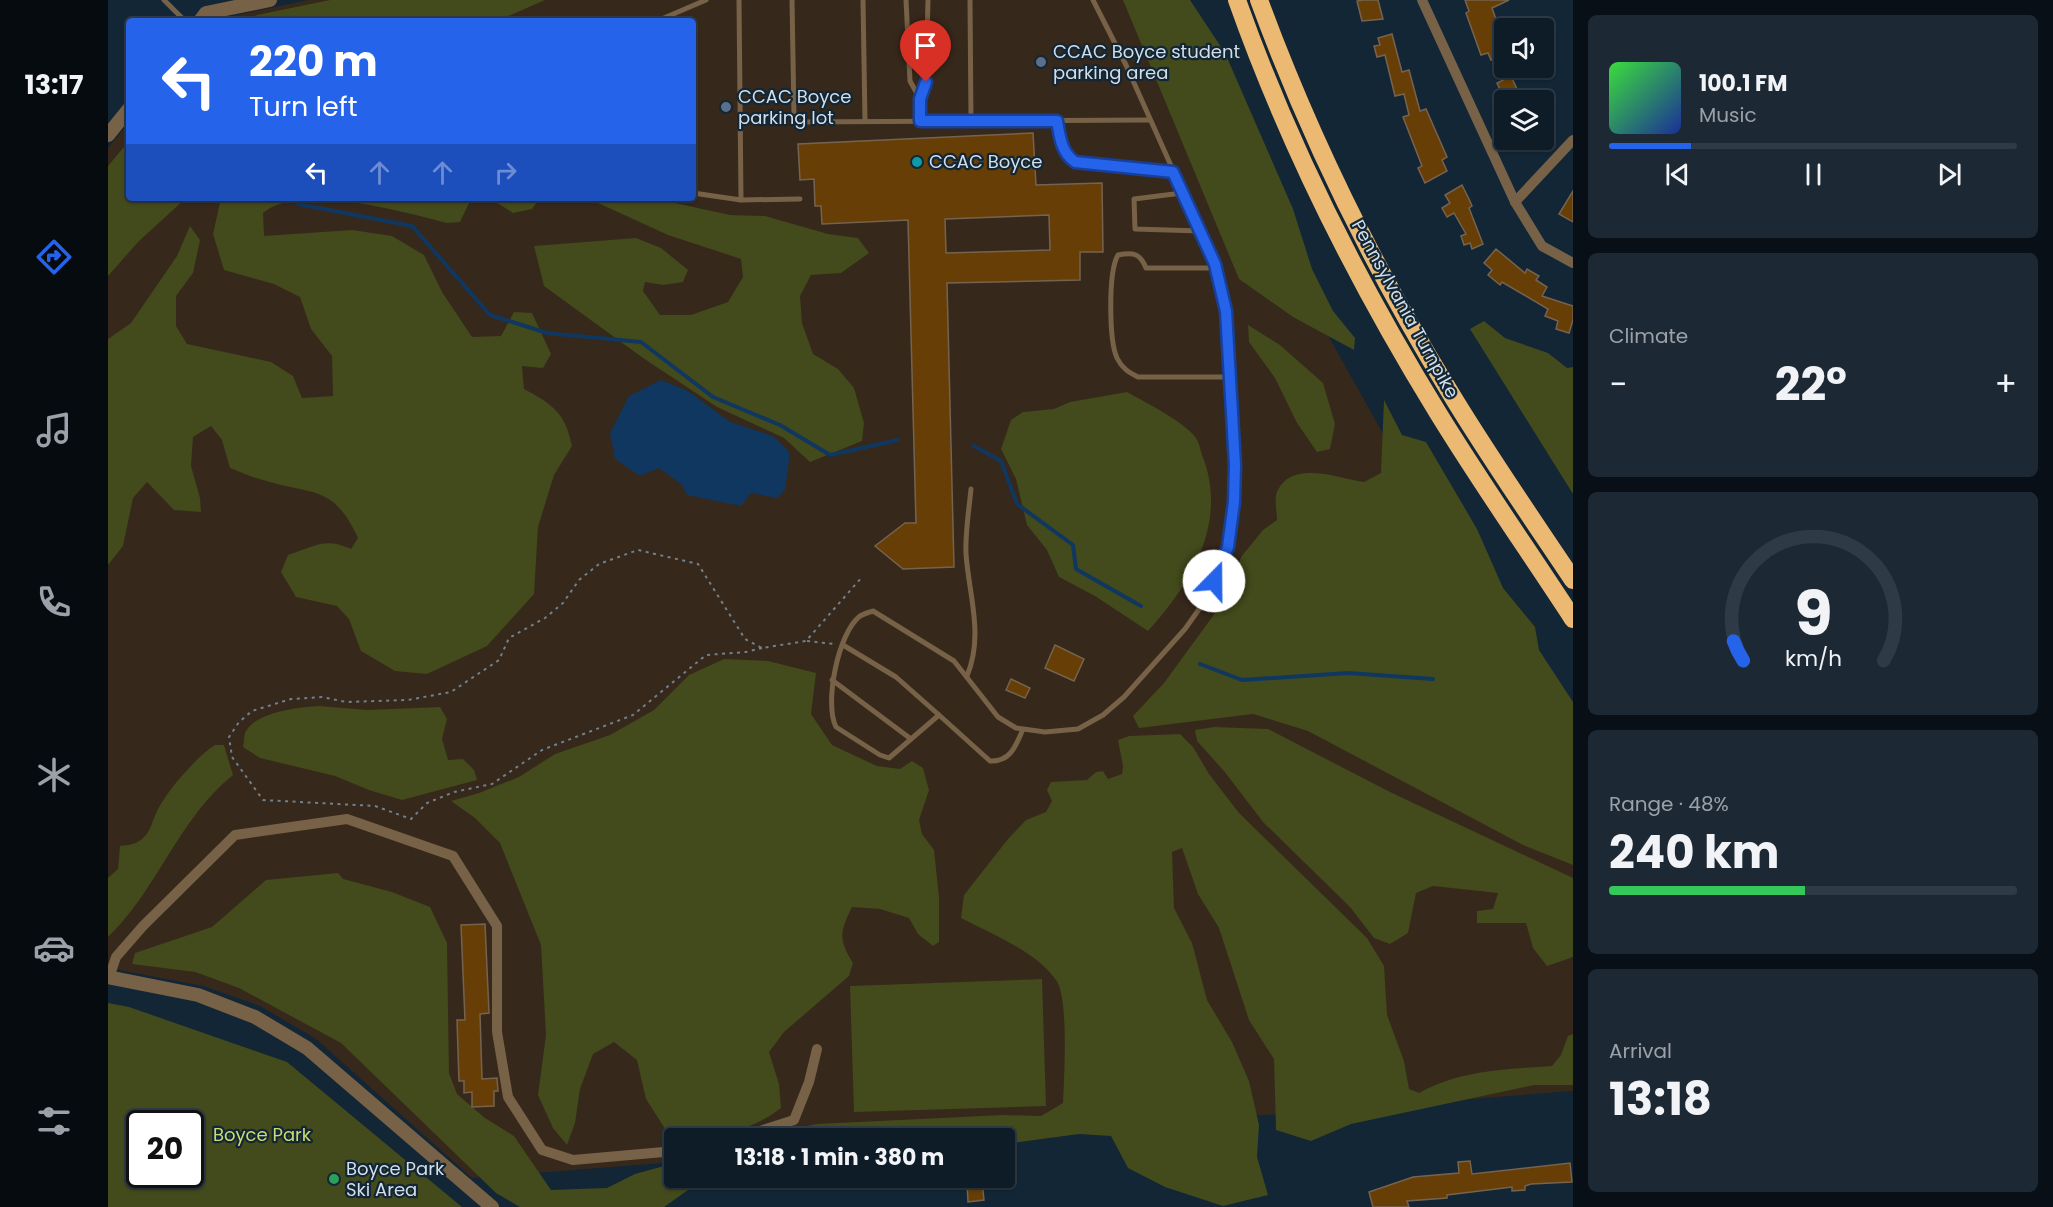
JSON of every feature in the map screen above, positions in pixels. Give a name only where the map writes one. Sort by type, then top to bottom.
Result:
[{"type":"highway","name":"Pennsylvania Turnpike","points":[[1237,0],[1298,150],[1382,318],[1444,422],[1573,619]]},
{"type":"highway","name":"Pennsylvania Turnpike","points":[[1259,0],[1319,146],[1377,263],[1449,390],[1573,580]]},
{"type":"street","points":[[202,18],[206,13],[270,0]]},
{"type":"street","points":[[1422,0],[1515,202],[1542,246],[1573,263]]},
{"type":"street","points":[[108,135],[126,113]]},
{"type":"street","points":[[1515,202],[1573,140]]},
{"type":"street","points":[[492,1207],[307,1048],[255,1017],[198,995],[109,978],[116,957],[143,926],[235,835],[347,819],[453,856],[497,926],[497,1032],[508,1097],[542,1150],[573,1160],[664,1152]]},
{"type":"street","points":[[767,1128],[794,1119],[809,1082],[817,1049]]},
{"type":"lane","points":[[164,0],[182,18]]},
{"type":"lane","points":[[664,18],[706,0]]},
{"type":"lane","points":[[739,0],[741,200]]},
{"type":"lane","points":[[792,0],[794,117],[796,122],[1149,120]]},
{"type":"lane","points":[[863,0],[865,121]]},
{"type":"lane","points":[[906,0],[910,81],[920,99]]},
{"type":"lane","points":[[920,121],[920,99],[926,82],[928,0]]},
{"type":"lane","points":[[970,0],[970,121]]},
{"type":"lane","points":[[939,715],[889,758],[879,755],[836,727],[832,680],[843,645],[859,617],[873,611],[954,661],[998,717],[1016,728],[1045,732],[1078,729],[1102,716],[1124,697],[1185,629],[1208,598],[1228,547],[1234,502],[1235,465],[1226,311],[1216,268],[1126,65],[1094,0]]},
{"type":"lane","points":[[1057,121],[1062,147],[1066,156],[1075,162],[1173,172]]},
{"type":"lane","points":[[696,193],[741,200],[800,199]]},
{"type":"lane","points":[[1182,193],[1134,199],[1135,229],[1200,231]]},
{"type":"lane","points":[[1216,268],[1146,268],[1142,258],[1133,252],[1118,255],[1112,265],[1113,332],[1116,357],[1126,371],[1138,377],[1230,377]]},
{"type":"lane","points":[[967,676],[973,660],[976,629],[966,551],[971,489]]},
{"type":"lane","points":[[843,645],[896,677],[990,761],[998,761],[1011,755],[1023,729]]},
{"type":"lane","points":[[832,680],[911,739]]},
{"type":"path","points":[[762,648],[745,639],[699,564],[638,550],[599,564],[579,580],[562,603],[545,618],[509,638],[499,660],[451,692],[408,700],[346,702],[322,697],[291,699],[252,711],[239,722],[229,737],[232,757],[263,800],[375,806],[411,819],[428,803],[454,792],[492,784],[542,750],[633,715],[706,655],[746,652],[806,641],[843,645]]},
{"type":"path","points":[[806,641],[862,577]]},
{"type":"shaded area","points":[[308,0],[1185,0],[1288,264],[1395,455],[1573,719],[1573,1091],[1015,1135],[1015,1128],[664,1128],[664,1163],[472,1178],[316,1039],[260,1006],[203,986],[108,968],[108,148],[126,126],[126,201],[696,201],[696,18],[223,18]]},
{"type":"green space","points":[[330,0],[545,0],[504,18],[250,18]]},
{"type":"green space","points":[[1123,0],[1190,0],[1225,53],[1293,209],[1312,269],[1333,311],[1355,338],[1354,350],[1293,317],[1239,279]]},
{"type":"green space","points":[[126,145],[126,201],[183,201],[138,242],[108,276],[108,166]]},
{"type":"green space","points":[[220,201],[296,201],[280,204],[263,213],[264,236],[352,230],[392,236],[424,255],[442,292],[472,337],[501,336],[514,312],[532,313],[551,354],[543,368],[522,366],[524,389],[556,410],[569,434],[572,446],[554,475],[538,527],[534,594],[487,646],[427,674],[395,671],[361,651],[349,619],[337,606],[296,597],[281,572],[288,555],[313,546],[327,543],[351,549],[358,538],[349,521],[332,501],[323,496],[260,479],[230,468],[222,440],[211,426],[193,437],[191,466],[200,498],[201,512],[174,510],[147,482],[133,498],[123,546],[108,565],[108,339],[131,323],[177,256],[190,226],[200,240],[193,273],[176,296],[176,326],[187,344],[271,362],[293,376],[302,398],[333,396],[332,356],[311,329],[300,297],[274,284],[224,270],[213,234]]},
{"type":"green space","points":[[339,201],[470,201],[460,222],[447,223]]},
{"type":"green space","points":[[494,201],[538,201],[532,209],[513,213]]},
{"type":"green space","points":[[594,201],[666,201],[730,215],[765,216],[828,234],[858,238],[869,253],[841,273],[811,275],[800,296],[802,323],[813,354],[838,369],[854,388],[864,423],[862,441],[810,462],[784,438],[717,407],[643,358],[544,286],[534,246],[636,238],[661,248],[688,270],[683,282],[663,285],[645,282],[643,291],[660,315],[691,315],[728,302],[743,277],[741,259],[668,235]]},
{"type":"green space","points":[[1484,321],[1505,338],[1548,353],[1567,368],[1573,367],[1573,494],[1470,329]]},
{"type":"green space","points":[[1248,325],[1280,345],[1323,383],[1335,424],[1330,449],[1317,452],[1297,423],[1275,378],[1249,342]]},
{"type":"green space","points":[[1127,392],[1164,413],[1191,432],[1199,443],[1210,484],[1211,508],[1200,553],[1178,594],[1148,631],[1095,596],[1059,577],[1047,550],[1027,525],[1016,479],[1001,449],[1011,420],[1023,412],[1054,409],[1070,402]]},
{"type":"green space","points":[[1384,400],[1402,435],[1426,442],[1477,529],[1503,588],[1535,627],[1539,650],[1573,702],[1573,865],[1523,845],[1308,731],[1253,714],[1139,728],[1133,716],[1164,683],[1229,594],[1241,557],[1263,530],[1277,520],[1276,495],[1284,482],[1293,476],[1316,473],[1364,482],[1381,473]]},
{"type":"green space","points":[[724,659],[768,661],[816,673],[811,714],[832,745],[877,766],[900,769],[912,761],[923,768],[929,790],[919,820],[922,834],[934,850],[939,897],[939,942],[933,946],[918,934],[909,918],[880,909],[852,907],[842,935],[845,948],[853,963],[849,976],[784,1032],[769,1052],[779,1084],[781,1108],[757,1123],[743,1128],[665,1128],[646,1099],[637,1060],[614,1042],[593,1054],[580,1089],[575,1123],[567,1145],[553,1128],[538,1095],[546,1035],[541,945],[500,843],[475,818],[451,801],[519,777],[555,754],[610,735],[654,710],[689,675]]},
{"type":"green space","points":[[319,706],[367,710],[440,707],[447,719],[442,739],[448,760],[463,759],[474,770],[477,780],[402,800],[335,776],[260,758],[243,747],[245,733],[250,726],[267,715]]},
{"type":"green space","points":[[1214,727],[1268,729],[1390,792],[1573,878],[1573,957],[1547,966],[1533,948],[1526,923],[1477,923],[1477,911],[1493,909],[1498,893],[1433,886],[1416,893],[1408,933],[1390,944],[1374,938],[1350,907],[1263,822],[1224,771],[1197,741],[1195,730]]},
{"type":"green space","points":[[1180,734],[1193,747],[1209,774],[1239,813],[1367,938],[1384,966],[1387,1015],[1404,1061],[1409,1089],[1419,1093],[1434,1085],[1467,1075],[1552,1066],[1561,1055],[1568,1036],[1573,1034],[1573,1085],[1534,1085],[1351,1124],[1311,1141],[1276,1130],[1274,1059],[1249,1020],[1219,928],[1198,894],[1182,848],[1172,852],[1174,908],[1192,943],[1207,1000],[1232,1042],[1249,1081],[1259,1125],[1257,1157],[1268,1195],[1223,1206],[1165,1187],[1128,1168],[1111,1136],[1079,1134],[1015,1143],[1015,1128],[796,1128],[818,1124],[1002,1115],[1041,1116],[1063,1103],[1064,1020],[1063,1003],[1056,980],[1047,969],[1025,952],[961,918],[964,895],[1026,820],[1046,812],[1052,801],[1047,790],[1051,782],[1087,780],[1096,772],[1103,771],[1108,779],[1122,774],[1123,766],[1118,740],[1129,736]]},
{"type":"green space","points":[[215,745],[224,745],[233,775],[197,812],[141,898],[108,937],[108,878],[118,869],[120,846],[130,845],[145,836],[157,811],[175,784],[207,750]]},
{"type":"green space","points":[[338,873],[343,879],[392,892],[430,907],[447,943],[449,1073],[457,1094],[485,1118],[514,1136],[551,1190],[607,1188],[635,1174],[664,1166],[664,1188],[691,1188],[664,1207],[520,1207],[496,1193],[341,1043],[239,988],[195,972],[132,964],[135,953],[212,927],[266,880]]},
{"type":"green space","points":[[1042,979],[1046,1106],[854,1112],[850,986]]},
{"type":"green space","name":"Boyce Park","points":[[108,1003],[129,1007],[287,1062],[462,1207],[108,1207]]},
{"type":"water","points":[[661,380],[688,391],[730,422],[773,436],[790,453],[785,490],[777,498],[751,493],[741,506],[687,495],[682,485],[659,468],[640,476],[615,459],[610,433],[629,396]]},
{"type":"building","points":[[1378,0],[1383,19],[1362,21],[1357,1]]},
{"type":"building","points":[[1465,0],[1509,0],[1492,8],[1496,18],[1494,59],[1491,60],[1488,53],[1481,55],[1466,13],[1469,11]]},
{"type":"building","points":[[1392,34],[1402,72],[1409,70],[1420,111],[1426,109],[1447,157],[1442,160],[1447,171],[1425,183],[1418,168],[1422,166],[1403,117],[1409,115],[1404,94],[1395,96],[1385,55],[1377,57],[1374,46],[1380,45],[1378,38]]},
{"type":"building","points":[[1512,78],[1517,90],[1500,90],[1497,83]]},
{"type":"building","points":[[1033,133],[1036,185],[1102,183],[1103,252],[1080,252],[1080,280],[947,283],[954,567],[903,569],[875,546],[905,523],[916,523],[908,220],[822,224],[821,206],[815,206],[814,179],[800,180],[798,144]],"holes":[[[1049,215],[1050,250],[946,253],[945,219]]]},
{"type":"building","points":[[1462,185],[1472,206],[1469,208],[1483,244],[1472,249],[1470,243],[1464,245],[1461,236],[1466,234],[1454,213],[1447,217],[1442,208],[1450,203],[1445,195]]},
{"type":"building","points":[[1573,191],[1573,222],[1559,214]]},
{"type":"building","points":[[1496,249],[1525,273],[1527,269],[1539,276],[1536,280],[1547,287],[1542,296],[1573,306],[1573,320],[1569,333],[1556,329],[1558,321],[1545,316],[1548,309],[1502,282],[1500,285],[1488,275],[1492,270],[1484,263]]},
{"type":"building","points":[[1055,645],[1084,659],[1074,681],[1045,668]]},
{"type":"building","points":[[1011,679],[1030,688],[1025,698],[1006,690]]},
{"type":"building","points":[[485,924],[489,1013],[480,1014],[482,1079],[497,1078],[498,1091],[494,1091],[494,1106],[472,1107],[472,1092],[464,1093],[464,1081],[459,1081],[457,1020],[465,1020],[461,925]]},
{"type":"building","points":[[1470,1161],[1472,1174],[1570,1163],[1572,1182],[1531,1184],[1525,1186],[1525,1190],[1512,1191],[1512,1187],[1447,1195],[1447,1198],[1407,1201],[1409,1207],[1373,1207],[1369,1192],[1413,1177],[1459,1173],[1458,1162]]},
{"type":"building","points":[[967,1188],[983,1188],[984,1200],[968,1202]]},
{"type":"waterway","points":[[298,204],[412,226],[490,315],[547,333],[641,342],[713,397],[780,425],[830,455],[898,440]]},
{"type":"waterway","points":[[974,446],[1001,461],[1017,504],[1073,545],[1076,569],[1141,606]]},
{"type":"waterway","points":[[1200,664],[1242,680],[1348,673],[1433,679]]},
{"type":"place","name":"CCAC Boyce student parking area","points":[[1041,62]]},
{"type":"place","name":"CCAC Boyce parking lot","points":[[726,107]]},
{"type":"place","name":"CCAC Boyce","points":[[917,162]]},
{"type":"place","name":"Boyce Park Ski Area","points":[[334,1179]]},
{"type":"route","points":[[926,82],[920,99],[920,121],[1057,121],[1062,147],[1066,156],[1075,162],[1173,172],[1215,264],[1226,311],[1235,465],[1234,502],[1228,547],[1214,581]]}]
